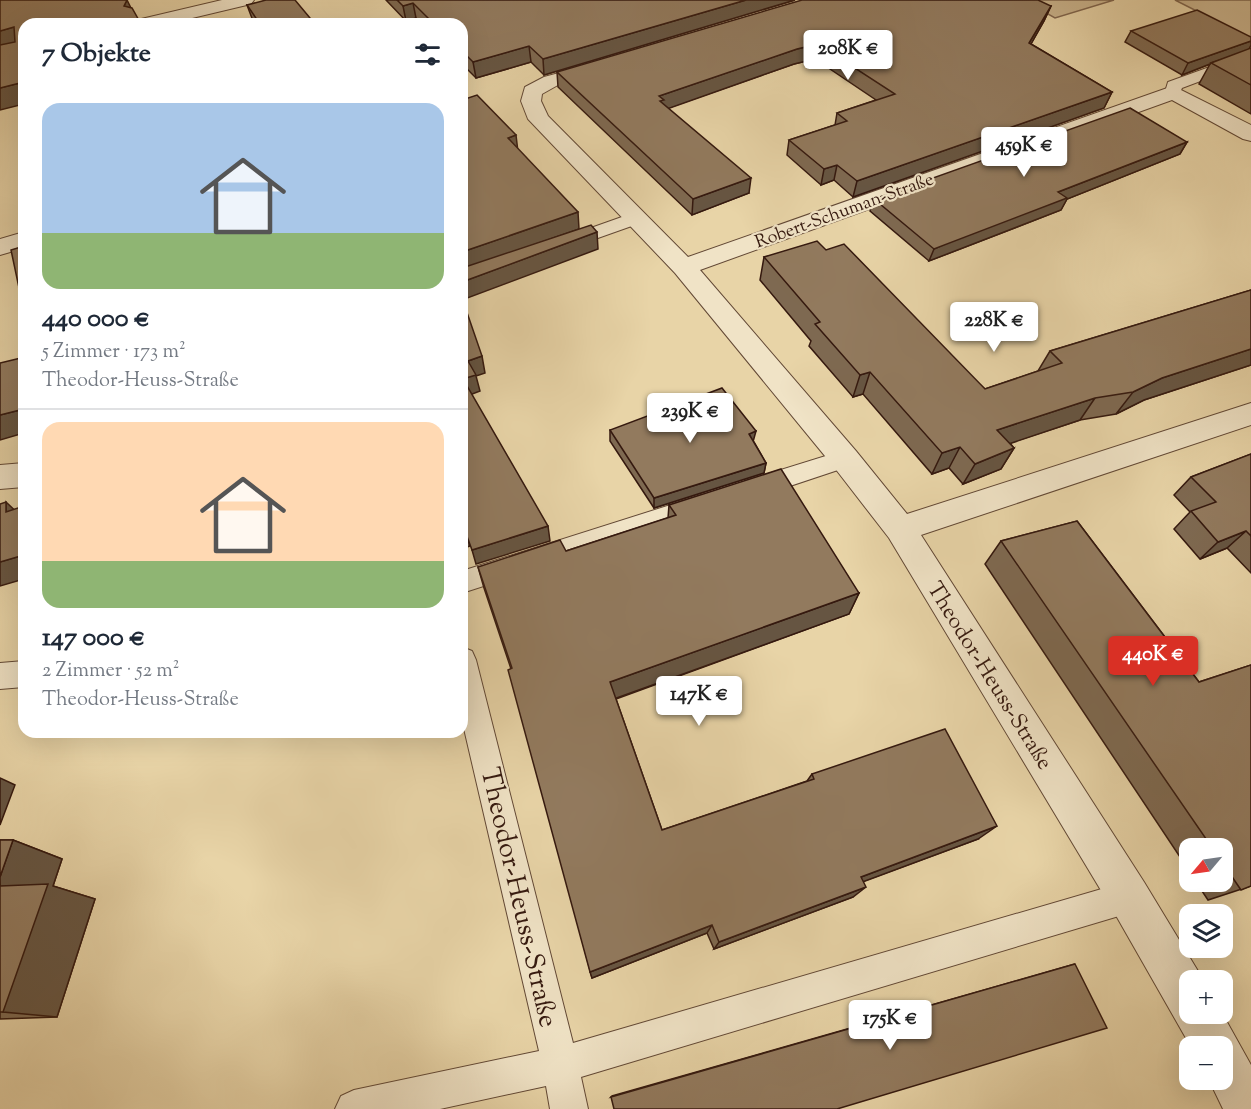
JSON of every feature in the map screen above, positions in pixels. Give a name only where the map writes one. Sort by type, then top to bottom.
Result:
[{"type":"street","points":[[168,18],[245,0]]},
{"type":"street","name":"Theodor-Heuss-Straße","points":[[631,58],[551,81],[532,91],[531,101],[539,119],[684,267],[900,529],[1179,981]]},
{"type":"street","points":[[1173,92],[1251,134]]},
{"type":"street","name":"Robert-Schuman-Straße","points":[[684,267],[1173,92]]},
{"type":"street","points":[[0,247],[18,242]]},
{"type":"street","points":[[900,529],[1251,414]]},
{"type":"street","points":[[0,477],[18,476]]},
{"type":"street","points":[[1205,1024],[1215,1036]]},
{"type":"street","points":[[1233,1066],[1248,1109]]},
{"type":"lane","name":"Robert-Schuman-Straße","points":[[1173,92],[1174,85],[1251,57]]},
{"type":"lane","points":[[549,249],[636,218]]},
{"type":"lane","points":[[468,580],[844,459]]},
{"type":"lane","points":[[0,676],[18,674]]},
{"type":"lane","name":"Theodor-Heuss-Straße","points":[[468,685],[569,1109]]},
{"type":"lane","points":[[354,1109],[560,1065],[1129,897]]},
{"type":"shaded area","points":[[1023,0],[1114,0],[1055,18]]},
{"type":"shaded area","points":[[1175,0],[1251,0],[1251,37],[1244,35]]},
{"type":"building","points":[[0,0],[127,0],[124,6],[132,8],[138,18],[18,18],[18,84],[0,88],[0,45],[15,42],[14,27],[0,31]]},
{"type":"building","points":[[266,0],[295,0],[310,18],[256,18],[247,5]]},
{"type":"building","points":[[397,0],[746,0],[543,59],[529,46],[473,62],[468,57],[468,18],[428,18],[413,3],[403,6]]},
{"type":"building","points":[[802,0],[1038,0],[1051,6],[1029,43],[1112,92],[857,181],[837,165],[824,169],[789,140],[847,121],[837,113],[895,94],[818,44],[797,49],[659,96],[664,100],[660,101],[751,178],[693,199],[557,72]]},
{"type":"building","points":[[1197,10],[1251,37],[1251,41],[1188,63],[1131,31]]},
{"type":"building","points":[[1251,48],[1251,85],[1211,63]]},
{"type":"building","points":[[477,95],[516,135],[508,138],[578,212],[468,250],[468,98]]},
{"type":"building","points":[[1130,108],[1187,142],[1058,192],[1067,198],[934,249],[874,199]]},
{"type":"building","points":[[591,225],[597,232],[468,280],[468,266]]},
{"type":"building","points":[[817,241],[826,250],[844,244],[985,389],[1062,363],[1050,351],[1251,290],[1251,349],[1162,378],[1133,392],[1095,398],[997,430],[1014,448],[975,464],[960,447],[942,453],[870,372],[860,375],[815,324],[820,322],[764,257]]},
{"type":"building","points":[[18,248],[18,283],[11,250]]},
{"type":"building","points":[[468,315],[482,356],[468,361]]},
{"type":"building","points":[[18,359],[18,410],[0,415],[0,363]]},
{"type":"building","points":[[468,361],[476,375],[468,377]]},
{"type":"building","points":[[468,388],[548,526],[472,550],[468,539]]},
{"type":"building","points":[[722,388],[756,431],[749,434],[766,463],[654,498],[610,430]]},
{"type":"building","points":[[1251,454],[1251,536],[1246,531],[1218,542],[1191,511],[1216,502],[1191,477]]},
{"type":"building","points":[[781,469],[859,593],[610,682],[662,830],[814,779],[812,774],[945,729],[997,826],[861,877],[866,887],[719,942],[712,925],[590,972],[508,670],[512,668],[478,567],[560,540],[566,551],[676,515],[669,505]]},
{"type":"building","points":[[6,502],[6,512],[18,508],[18,557],[0,562],[0,504]]},
{"type":"building","points":[[1077,521],[1199,682],[1251,665],[1251,886],[1241,890],[1233,878],[1233,838],[1205,838],[1001,541]]},
{"type":"building","points":[[0,840],[13,840],[0,877]]},
{"type":"building","points":[[48,884],[3,1012],[0,1012],[0,886]]},
{"type":"building","points":[[1075,964],[1107,1028],[837,1109],[614,1109],[611,1097]]}]
